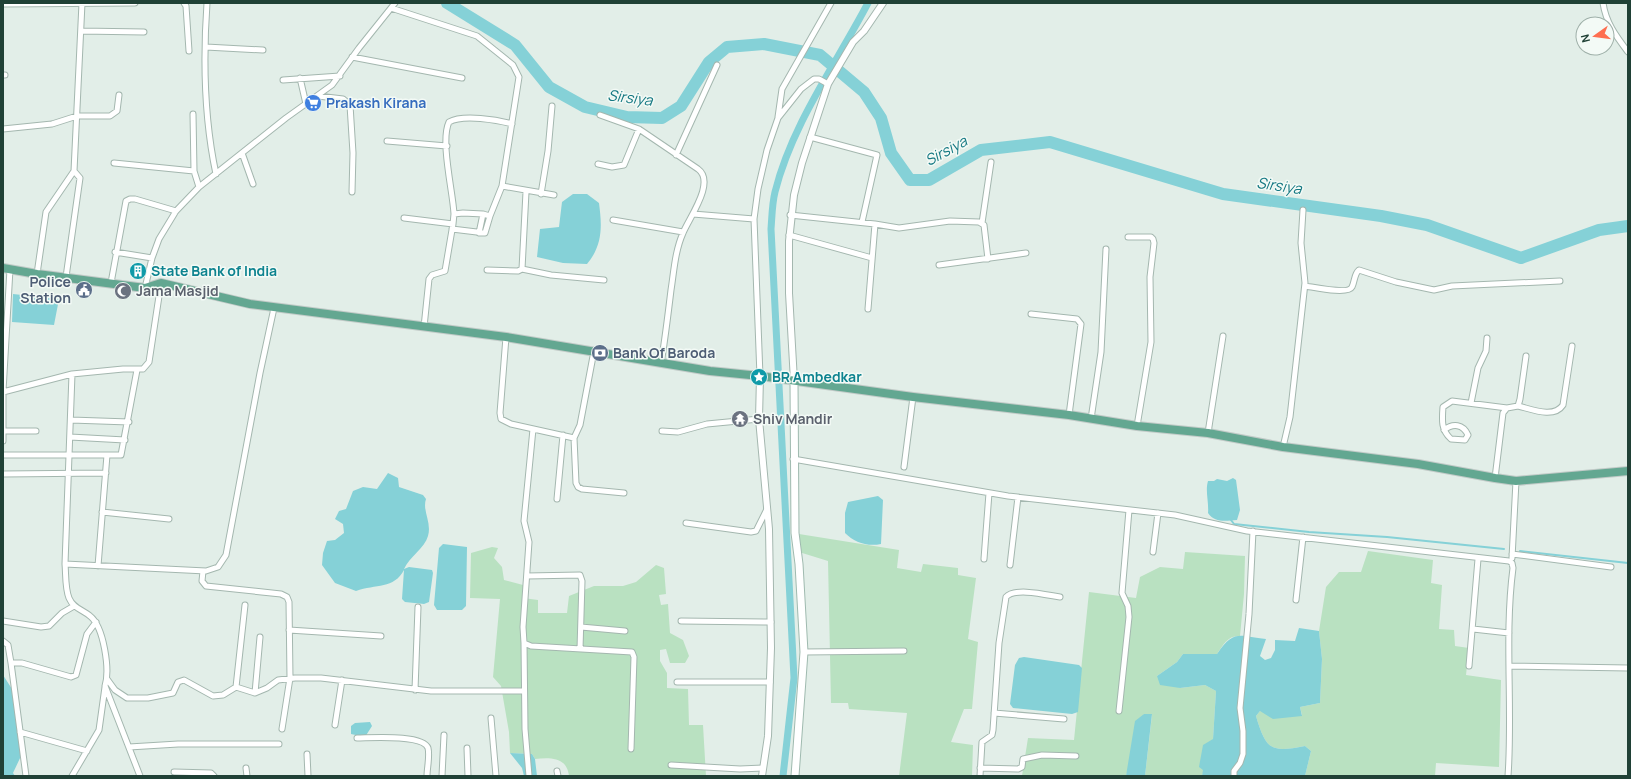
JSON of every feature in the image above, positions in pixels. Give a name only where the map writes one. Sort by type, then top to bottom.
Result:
[{"type":"main road","points":[[6,269],[145,288],[161,283],[250,304],[274,308],[506,337],[710,372],[770,377],[913,397],[1069,415],[1137,426],[1208,433],[1283,447],[1418,464],[1516,481],[1628,471]]},
{"type":"main road","points":[[790,380],[795,533],[799,564],[804,652],[795,776]]},
{"type":"street","points":[[37,274],[46,212],[74,171],[82,3]]},
{"type":"street","points":[[3,4],[135,3]]},
{"type":"street","points":[[184,3],[186,6],[189,51]]},
{"type":"street","points":[[207,3],[206,47],[208,130],[216,174]]},
{"type":"street","points":[[145,288],[152,258],[162,234],[176,211],[198,187],[286,118],[332,85],[395,3]]},
{"type":"street","points":[[762,776],[768,736],[771,622],[770,553],[759,420],[760,376],[754,219],[758,190],[767,150],[778,118],[782,90],[830,3]]},
{"type":"street","points":[[790,380],[790,215],[802,163],[827,83],[848,48],[864,31],[883,3]]},
{"type":"street","points":[[1603,3],[1605,16],[1612,30],[1628,52]]},
{"type":"street","points":[[392,8],[477,36],[513,65],[519,77],[502,186],[490,216],[488,230],[485,233],[479,233],[452,226],[404,218]]},
{"type":"street","points":[[81,31],[144,32]]},
{"type":"street","points":[[206,47],[263,50]]},
{"type":"street","points":[[352,57],[462,78]]},
{"type":"street","points":[[676,155],[717,65]]},
{"type":"street","points":[[283,80],[340,76]]},
{"type":"street","points":[[300,78],[306,104]]},
{"type":"street","points":[[778,118],[807,83],[819,79],[827,83]]},
{"type":"street","points":[[3,129],[52,124],[77,116],[110,116],[117,111],[119,95]]},
{"type":"street","points":[[318,96],[343,99],[350,105],[353,153],[352,192]]},
{"type":"street","points":[[541,194],[548,151],[552,106]]},
{"type":"street","points":[[193,114],[194,171],[198,187]]},
{"type":"street","points":[[600,115],[639,129],[704,175],[704,184],[693,214],[683,232],[676,256],[661,364]]},
{"type":"street","points":[[424,327],[429,279],[432,275],[445,270],[454,214],[446,146],[446,128],[452,120],[489,119],[512,124]]},
{"type":"street","points":[[598,164],[612,167],[624,165],[639,129]]},
{"type":"street","points":[[810,137],[877,155],[862,222]]},
{"type":"street","points":[[387,141],[446,146]]},
{"type":"street","points":[[242,154],[253,184]]},
{"type":"street","points":[[988,259],[984,225],[982,223],[990,162]]},
{"type":"street","points":[[114,163],[194,171]]},
{"type":"street","points":[[66,277],[80,178],[74,171]]},
{"type":"street","points":[[502,186],[526,192],[554,195]]},
{"type":"street","points":[[522,269],[526,192]]},
{"type":"street","points":[[111,283],[115,252],[128,200],[135,199],[176,211]]},
{"type":"street","points":[[1283,447],[1290,417],[1305,286],[1301,243],[1303,210]]},
{"type":"street","points":[[454,214],[482,214],[490,216]]},
{"type":"street","points":[[479,233],[482,214]]},
{"type":"street","points":[[693,214],[754,219]]},
{"type":"street","points":[[790,215],[862,222],[899,228],[950,221],[982,223]]},
{"type":"street","points":[[614,220],[683,232]]},
{"type":"street","points":[[868,309],[875,224]]},
{"type":"street","points":[[789,235],[872,258]]},
{"type":"street","points":[[1128,237],[1151,237],[1153,238],[1154,243],[1150,277],[1151,342],[1137,426]]},
{"type":"street","points":[[1091,419],[1101,352],[1106,249]]},
{"type":"street","points":[[115,252],[152,258]]},
{"type":"street","points":[[939,265],[1026,253]]},
{"type":"street","points":[[3,441],[3,392],[7,297],[6,269]]},
{"type":"street","points":[[487,270],[518,272],[522,269],[551,275],[604,280]]},
{"type":"street","points":[[1305,286],[1341,291],[1350,290],[1352,288],[1356,272],[1359,270],[1396,282],[1434,290],[1452,286],[1560,281]]},
{"type":"street","points":[[3,392],[72,374],[123,369],[143,369],[148,362],[161,283]]},
{"type":"street","points":[[65,564],[203,571],[218,567],[226,555],[260,373],[274,308]]},
{"type":"street","points":[[1031,314],[1077,319],[1081,324],[1069,415]]},
{"type":"street","points":[[1208,433],[1223,336]]},
{"type":"street","points":[[506,337],[500,413],[501,418],[511,424],[574,438]]},
{"type":"street","points":[[1471,403],[1478,368],[1486,351],[1487,338]]},
{"type":"street","points":[[1444,430],[1453,425],[1461,426],[1468,435],[1465,440],[1451,439],[1444,430],[1442,422],[1443,407],[1452,401],[1507,408],[1518,406],[1549,412],[1555,412],[1560,409],[1563,405],[1572,346]]},
{"type":"street","points":[[594,351],[580,425],[574,438],[576,483],[578,487],[624,493]]},
{"type":"street","points":[[1518,406],[1526,356]]},
{"type":"street","points":[[3,455],[121,455],[129,422],[137,370]]},
{"type":"street","points":[[72,374],[65,564],[67,590],[69,598],[74,606],[90,615],[96,622],[104,647],[107,679],[99,730],[72,776]]},
{"type":"street","points":[[904,467],[913,397]]},
{"type":"street","points":[[1495,478],[1503,413],[1507,408]]},
{"type":"street","points":[[71,420],[129,422]]},
{"type":"street","points":[[662,431],[678,432],[707,424],[759,420]]},
{"type":"street","points":[[529,776],[525,729],[523,627],[530,542],[524,521],[533,429]]},
{"type":"street","points":[[4,430],[36,431]]},
{"type":"street","points":[[557,499],[563,435]]},
{"type":"street","points":[[70,437],[125,440]]},
{"type":"street","points":[[98,566],[107,455]]},
{"type":"street","points":[[793,459],[989,493],[1158,513],[1253,531],[1478,559],[1506,560],[1512,563]]},
{"type":"street","points":[[3,474],[106,473]]},
{"type":"street","points":[[1508,776],[1510,666],[1508,633],[1516,481]]},
{"type":"street","points":[[984,559],[989,493]]},
{"type":"street","points":[[1010,565],[1018,497]]},
{"type":"street","points":[[686,523],[751,532],[756,531],[767,509]]},
{"type":"street","points":[[1119,711],[1129,617],[1128,606],[1122,594],[1129,510]]},
{"type":"street","points":[[102,512],[169,519]]},
{"type":"street","points":[[1153,552],[1158,513]]},
{"type":"street","points":[[1234,776],[1234,771],[1240,763],[1243,754],[1243,731],[1240,708],[1249,614],[1253,531]]},
{"type":"street","points":[[1296,600],[1303,537]]},
{"type":"street","points":[[1512,554],[1611,567]]},
{"type":"street","points":[[1469,666],[1478,559]]},
{"type":"street","points":[[203,571],[202,581],[206,586],[272,593],[287,597],[289,602],[290,678],[282,729]]},
{"type":"street","points":[[527,576],[580,575],[582,581],[580,649]]},
{"type":"street","points":[[980,776],[982,742],[992,735],[999,642],[1006,597],[1009,594],[1018,592],[1060,597]]},
{"type":"street","points":[[236,687],[245,605]]},
{"type":"street","points":[[3,621],[41,627],[49,626],[62,613],[74,606]]},
{"type":"street","points":[[415,690],[418,607]]},
{"type":"street","points":[[681,621],[771,622]]},
{"type":"street","points":[[11,663],[22,663],[71,677],[76,675],[87,634],[96,622]]},
{"type":"street","points":[[581,628],[625,631]]},
{"type":"street","points":[[1473,629],[1508,633]]},
{"type":"street","points":[[289,630],[381,636]]},
{"type":"street","points":[[255,693],[260,637]]},
{"type":"street","points":[[3,641],[8,645],[26,776]]},
{"type":"street","points":[[524,643],[531,646],[629,652],[633,654],[631,749]]},
{"type":"street","points":[[804,652],[904,651]]},
{"type":"street","points":[[1510,666],[1628,668]]},
{"type":"street","points":[[107,679],[122,696],[132,699],[173,693],[178,682],[184,680],[213,696],[223,695],[236,687],[255,693],[267,688],[278,680],[290,678],[342,680],[415,690],[524,691]]},
{"type":"street","points":[[335,725],[342,680]]},
{"type":"street","points":[[677,682],[770,682]]},
{"type":"street","points":[[106,686],[140,776]]},
{"type":"street","points":[[994,713],[1064,719]]},
{"type":"street","points":[[490,718],[496,776]]},
{"type":"street","points":[[20,732],[87,751]]},
{"type":"street","points":[[442,776],[444,735]]},
{"type":"street","points":[[357,738],[410,739],[421,741],[425,744],[428,750],[427,776]]},
{"type":"street","points":[[129,747],[178,744],[279,744]]},
{"type":"street","points":[[467,748],[468,776]]},
{"type":"street","points":[[307,754],[308,776]]},
{"type":"street","points":[[980,768],[1018,769],[1022,767],[1024,759],[1034,756],[1076,756]]},
{"type":"street","points":[[671,765],[740,769],[763,768]]},
{"type":"street","points":[[246,768],[247,776]]},
{"type":"street","points":[[174,772],[212,773],[214,776]]},
{"type":"green space","points":[[799,534],[899,550],[897,568],[921,572],[923,564],[958,568],[958,575],[976,578],[968,639],[978,642],[972,709],[964,709],[951,742],[973,745],[972,776],[899,776],[907,713],[849,709],[848,703],[831,703],[828,561],[799,552]]},
{"type":"green space","points":[[492,547],[498,548],[494,558],[502,567],[504,580],[523,585],[523,598],[538,600],[538,613],[567,613],[569,596],[594,586],[623,586],[636,582],[656,565],[664,568],[666,594],[659,595],[661,605],[668,604],[670,633],[683,640],[689,656],[685,663],[670,663],[666,649],[660,650],[660,661],[667,673],[667,688],[688,689],[689,725],[703,725],[706,776],[569,776],[565,765],[552,758],[535,759],[532,754],[510,753],[509,732],[501,686],[493,677],[500,599],[470,598],[471,553]]},
{"type":"green space","points":[[1368,551],[1433,560],[1431,583],[1442,585],[1439,629],[1454,630],[1455,646],[1469,648],[1466,675],[1501,680],[1499,767],[1436,763],[1435,776],[1305,776],[1311,751],[1305,746],[1277,749],[1267,742],[1263,736],[1256,716],[1260,711],[1302,715],[1300,707],[1320,703],[1322,659],[1319,631],[1326,587],[1339,572],[1361,572]]},
{"type":"green space","points":[[1185,552],[1245,556],[1244,594],[1240,636],[1229,639],[1217,654],[1183,654],[1177,662],[1157,676],[1180,688],[1205,685],[1216,691],[1213,739],[1202,776],[1145,776],[1152,715],[1144,714],[1126,776],[1022,776],[1028,738],[1074,740],[1089,592],[1136,598],[1140,577],[1160,567],[1183,569]]},
{"type":"water","points":[[573,194],[587,194],[599,203],[601,220],[600,235],[599,242],[592,257],[587,264],[563,263],[537,257],[540,229],[559,227],[562,202]]},
{"type":"water","points":[[13,294],[59,299],[54,325],[12,322]]},
{"type":"water","points":[[388,473],[398,478],[399,487],[423,495],[426,499],[425,508],[429,526],[428,536],[424,545],[409,560],[404,569],[409,567],[432,570],[433,573],[429,602],[424,604],[405,602],[402,599],[404,570],[400,576],[390,583],[356,591],[335,583],[322,565],[323,553],[327,541],[335,540],[344,533],[343,524],[335,519],[339,511],[346,509],[353,491],[363,487],[377,489]]},
{"type":"water","points":[[1233,478],[1236,480],[1240,510],[1237,520],[1217,520],[1208,513],[1208,481],[1214,481],[1217,479],[1227,481]]},
{"type":"water","points":[[878,496],[883,500],[881,544],[871,545],[852,539],[845,533],[845,513],[848,502]]},
{"type":"water","points":[[443,544],[467,547],[466,606],[462,610],[437,610],[434,605],[439,548]]},
{"type":"water","points":[[1299,628],[1319,631],[1322,659],[1320,703],[1300,707],[1302,716],[1273,719],[1260,711],[1256,716],[1263,736],[1272,746],[1277,749],[1284,749],[1305,746],[1311,751],[1305,776],[1202,776],[1203,770],[1199,767],[1203,745],[1213,739],[1216,691],[1205,685],[1180,688],[1160,685],[1157,676],[1177,662],[1183,654],[1217,654],[1228,641],[1233,637],[1238,636],[1266,639],[1260,656],[1265,660],[1271,658],[1275,650],[1275,640],[1295,641]]},
{"type":"water","points":[[1024,657],[1079,665],[1082,668],[1078,712],[1072,714],[1013,708],[1010,704],[1015,665],[1019,658]]},
{"type":"water","points":[[3,675],[12,689],[21,756],[13,773],[15,776],[3,776]]},
{"type":"water","points":[[1144,714],[1152,714],[1145,776],[1126,776],[1135,721]]},
{"type":"water","points":[[370,722],[372,726],[365,737],[351,734],[351,726],[355,723]]},
{"type":"water","points":[[510,753],[532,754],[535,759],[537,776],[524,776],[522,768]]},
{"type":"waterway","name":"Sirsiya","points":[[447,3],[515,45],[549,87],[585,107],[627,117],[662,118],[681,106],[709,62],[727,47],[764,44],[820,55],[864,92],[881,118],[891,153],[910,180],[929,180],[981,150],[1050,142],[1223,194],[1381,216],[1427,225],[1521,258],[1599,230],[1628,226]]},
{"type":"waterway","points":[[783,776],[794,678],[771,229],[773,206],[775,192],[783,167],[803,118],[868,3]]},
{"type":"waterway","points":[[1231,520],[1234,524],[1309,532],[1387,537],[1504,549]]},
{"type":"waterway","points":[[1520,551],[1628,563]]},
{"type":"place","name":"Prakash Kirana","points":[[313,103]]},
{"type":"place","name":"State Bank of India","points":[[138,271]]},
{"type":"place","name":"Police Station","points":[[84,290]]},
{"type":"place","name":"Jama Masjid","points":[[123,291]]},
{"type":"place","name":"Bank Of Baroda","points":[[600,353]]},
{"type":"place","name":"BR Ambedkar","points":[[759,377]]},
{"type":"place","name":"Shiv Mandir","points":[[740,419]]}]
